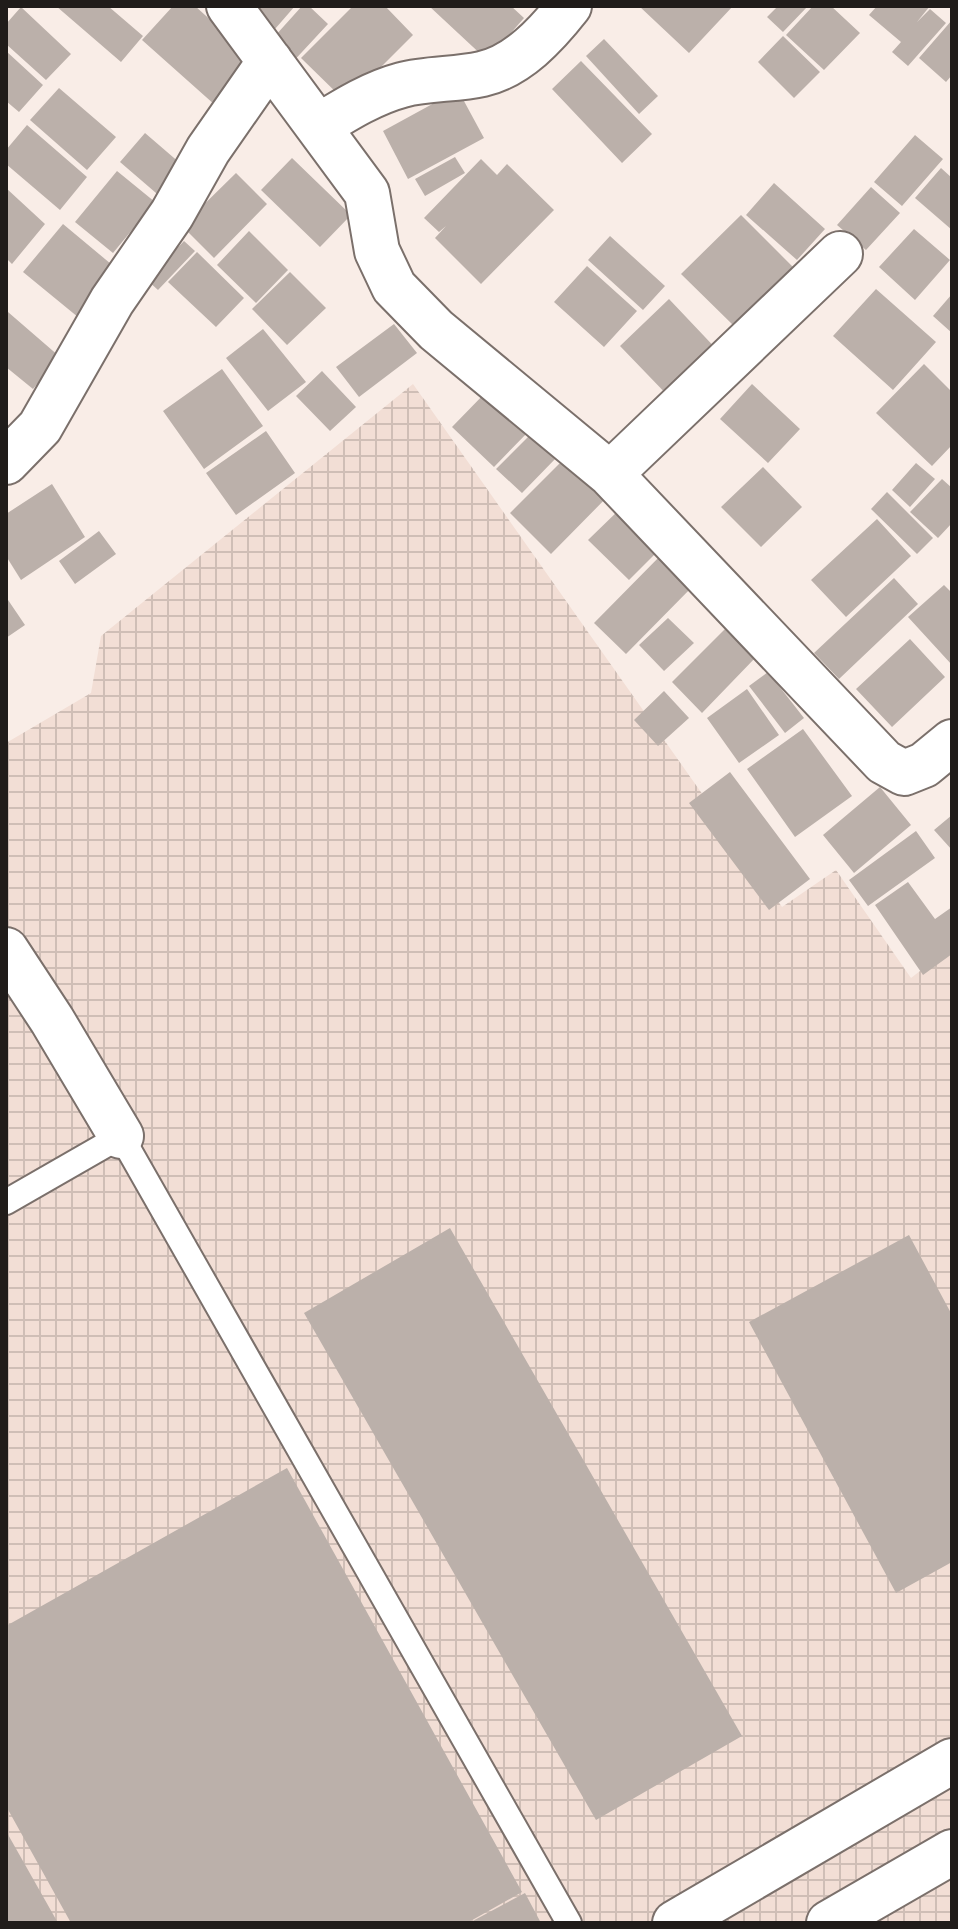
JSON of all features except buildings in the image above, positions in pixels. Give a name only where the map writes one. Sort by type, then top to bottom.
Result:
[{"type":"street","points":[[229,6],[367,193],[377,251],[394,287],[436,330],[610,474],[884,762],[904,773],[924,765],[952,742]]},
{"type":"street","points":[[319,126],[353,106],[403,85],[484,74],[504,66],[522,56],[569,6]]},
{"type":"street","points":[[6,462],[40,427],[112,301],[172,214],[208,150],[270,61]]},
{"type":"street","points":[[610,474],[840,254]]},
{"type":"street","points":[[6,950],[121,1136]]},
{"type":"street","points":[[675,1923],[952,1761]]},
{"type":"street","points":[[829,1923],[952,1852]]},
{"type":"lane","points":[[6,1202],[121,1136],[569,1923]]},
{"type":"shaded area","points":[[413,384],[782,907],[836,870],[911,978],[952,946],[952,1923],[6,1923],[6,743],[91,693],[101,636]]}]
